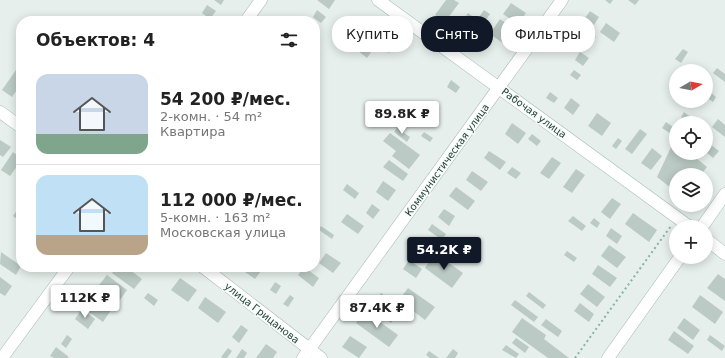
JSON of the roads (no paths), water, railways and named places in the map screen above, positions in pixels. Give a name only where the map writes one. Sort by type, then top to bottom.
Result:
[{"type":"street","points":[[250,16],[261,0]]},
{"type":"street","name":"Рабочая улица","points":[[378,0],[680,220]]},
{"type":"street","name":"Коммунистическая улица","points":[[306,354],[562,0]]},
{"type":"street","points":[[0,112],[16,123]]},
{"type":"street","points":[[707,220],[725,194]]},
{"type":"street","points":[[713,245],[725,254]]},
{"type":"street","points":[[608,358],[675,264]]},
{"type":"street","points":[[2,358],[65,272]]},
{"type":"street","name":"улица Грицанова","points":[[210,272],[306,354],[321,358]]}]
